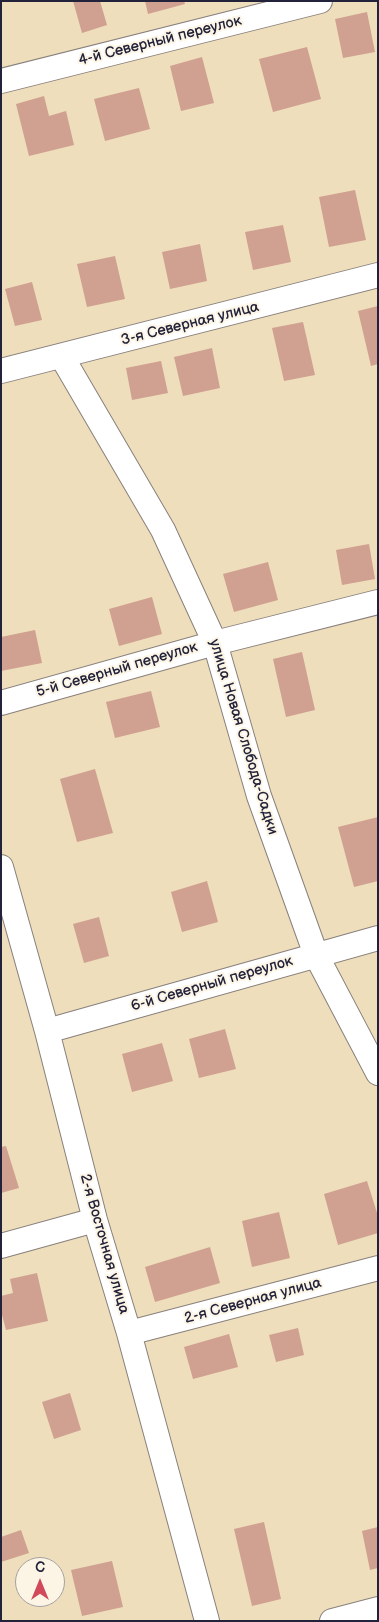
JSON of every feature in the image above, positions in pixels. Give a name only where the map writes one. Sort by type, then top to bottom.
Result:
[{"type":"street","name":"4-й Северный переулок","points":[[1,81],[320,1]]},
{"type":"street","name":"3-я Северная улица","points":[[1,371],[378,276]]},
{"type":"street","name":"улица Новая Слобода-Садки","points":[[62,356],[163,530],[215,643],[259,796],[316,955],[378,1073]]},
{"type":"street","name":"5-й Северный переулок","points":[[1,702],[215,643],[378,602]]},
{"type":"street","name":"2-я Восточная улица","points":[[1,867],[47,1031],[95,1220],[129,1333],[207,1621]]},
{"type":"street","name":"6-й Северный переулок","points":[[47,1031],[378,938]]},
{"type":"street","points":[[1,1246],[95,1220]]},
{"type":"street","name":"2-я Северная улица","points":[[129,1333],[378,1268]]},
{"type":"street","points":[[332,1621],[378,1608]]},
{"type":"building","points":[[73,1],[100,1],[107,25],[82,33]]},
{"type":"building","points":[[145,1],[184,1],[185,4],[148,14]]},
{"type":"building","points":[[367,12],[375,52],[343,58],[335,19]]},
{"type":"building","points":[[307,47],[321,99],[273,112],[259,59]]},
{"type":"building","points":[[202,57],[214,103],[181,111],[170,66]]},
{"type":"building","points":[[139,88],[150,129],[105,141],[94,99]]},
{"type":"building","points":[[44,96],[49,116],[66,111],[74,145],[29,156],[16,104]]},
{"type":"building","points":[[355,190],[366,240],[329,247],[319,197]]},
{"type":"building","points":[[283,225],[291,262],[253,270],[245,232]]},
{"type":"building","points":[[200,244],[207,281],[170,289],[162,252]]},
{"type":"building","points":[[115,256],[125,299],[87,307],[77,264]]},
{"type":"building","points":[[32,282],[42,320],[15,326],[5,289]]},
{"type":"building","points":[[378,306],[378,364],[371,366],[358,311]]},
{"type":"building","points":[[303,322],[315,375],[284,381],[272,328]]},
{"type":"building","points":[[212,348],[220,388],[183,396],[174,357]]},
{"type":"building","points":[[161,361],[168,393],[132,400],[126,368]]},
{"type":"building","points":[[369,544],[375,579],[342,585],[336,550]]},
{"type":"building","points":[[268,562],[278,600],[234,612],[223,574]]},
{"type":"building","points":[[152,597],[162,634],[119,646],[109,609]]},
{"type":"building","points":[[35,630],[42,663],[1,671],[1,637]]},
{"type":"building","points":[[302,652],[315,710],[286,717],[273,659]]},
{"type":"building","points":[[151,691],[160,727],[115,738],[106,702]]},
{"type":"building","points":[[95,769],[113,833],[77,842],[60,779]]},
{"type":"building","points":[[378,817],[378,881],[354,887],[338,827]]},
{"type":"building","points":[[207,881],[218,922],[182,932],[171,892]]},
{"type":"building","points":[[99,917],[109,956],[84,963],[73,924]]},
{"type":"building","points":[[225,1029],[236,1069],[199,1078],[189,1039]]},
{"type":"building","points":[[162,1043],[173,1081],[132,1092],[122,1054]]},
{"type":"building","points":[[6,1146],[19,1188],[1,1193],[1,1147]]},
{"type":"building","points":[[367,1181],[378,1216],[378,1233],[338,1245],[324,1194]]},
{"type":"building","points":[[279,1212],[290,1258],[252,1267],[242,1221]]},
{"type":"building","points":[[210,1247],[220,1283],[155,1302],[145,1267]]},
{"type":"building","points":[[37,1273],[48,1321],[6,1330],[1,1311],[1,1296],[13,1293],[10,1279]]},
{"type":"building","points":[[298,1328],[304,1355],[276,1362],[269,1335]]},
{"type":"building","points":[[229,1334],[238,1367],[193,1379],[184,1347]]},
{"type":"building","points":[[70,1393],[81,1430],[54,1439],[42,1402]]},
{"type":"building","points":[[264,1522],[281,1599],[252,1606],[234,1529]]},
{"type":"building","points":[[378,1527],[378,1568],[370,1570],[362,1531]]},
{"type":"building","points":[[21,1530],[29,1553],[1,1562],[1,1537]]},
{"type":"building","points":[[112,1561],[123,1607],[82,1616],[71,1570]]}]
